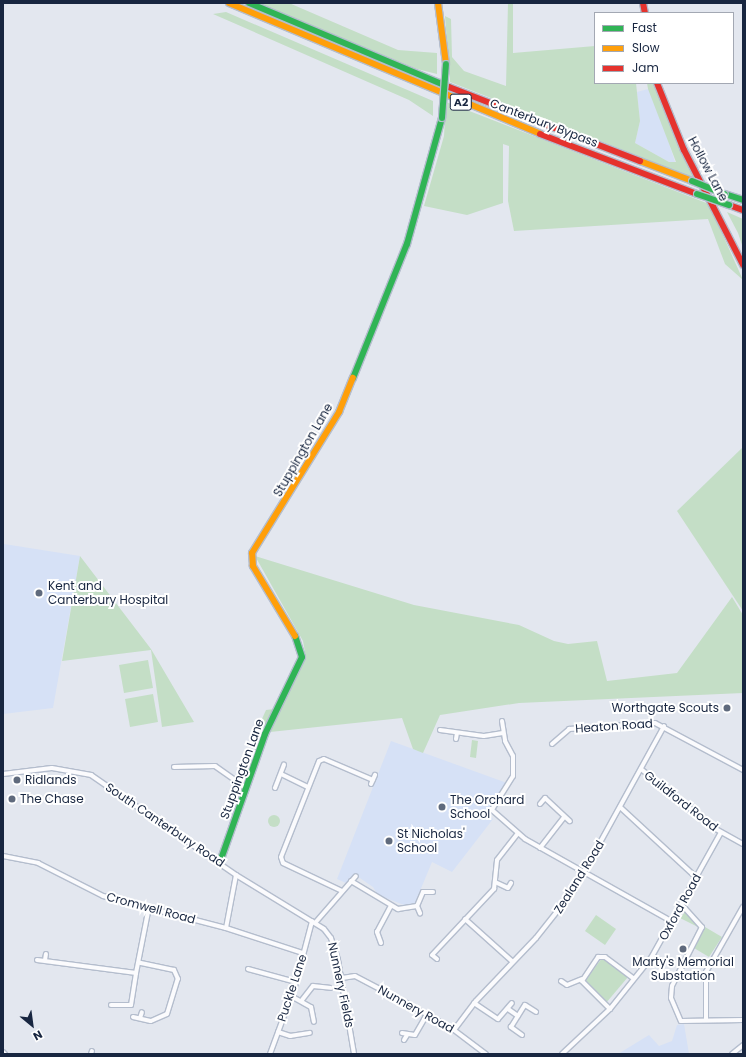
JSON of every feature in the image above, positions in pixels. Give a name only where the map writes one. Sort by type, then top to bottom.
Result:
[{"type":"main road","name":"Canterbury Bypass","points":[[229,3],[467,105],[697,194],[743,210]]},
{"type":"main road","name":"Canterbury Bypass","points":[[249,3],[475,98],[743,200]]},
{"type":"main road","name":"Stuppington Lane","points":[[220,862],[267,730],[298,671],[302,651],[262,585],[252,553],[339,412],[406,244],[442,118],[446,64],[445,39],[438,3]]},
{"type":"main road","name":"Hollow Lane","points":[[657,84],[684,150],[743,265]]},
{"type":"street","points":[[502,721],[504,733],[513,756],[512,780],[492,810],[518,833],[540,848],[672,922]]},
{"type":"street","name":"Heaton Road","points":[[552,744],[569,729],[655,722],[743,770]]},
{"type":"street","name":"Zealand Road","points":[[454,1030],[474,1003],[548,925],[584,872],[664,726]]},
{"type":"street","points":[[440,730],[456,733],[504,733]]},
{"type":"street","points":[[456,733],[456,739]]},
{"type":"street","points":[[342,891],[281,859],[317,764],[324,759],[373,780]]},
{"type":"street","points":[[180,761],[180,766]]},
{"type":"street","points":[[275,788],[284,765]]},
{"type":"street","points":[[174,767],[218,767],[246,788]]},
{"type":"street","name":"South Canterbury Road","points":[[3,774],[52,768],[91,775],[220,862],[236,875],[313,922]]},
{"type":"street","name":"Guildford Road","points":[[641,769],[721,832],[743,844]]},
{"type":"street","points":[[280,774],[308,787]]},
{"type":"street","points":[[540,804],[545,798],[570,821]]},
{"type":"street","points":[[620,807],[697,878]]},
{"type":"street","points":[[540,848],[564,817]]},
{"type":"street","name":"Oxford Road","points":[[562,1054],[610,1009],[634,979],[672,922],[721,832]]},
{"type":"street","points":[[437,959],[432,955],[494,889],[497,860],[518,833]]},
{"type":"street","name":"Cromwell Road","points":[[3,856],[38,863],[103,896],[226,928],[303,953]]},
{"type":"street","points":[[226,928],[236,875]]},
{"type":"street","points":[[313,922],[356,876]]},
{"type":"street","points":[[351,881],[398,909],[417,906]]},
{"type":"street","points":[[495,882],[508,888],[511,883]]},
{"type":"street","points":[[420,913],[417,906],[423,892],[433,892]]},
{"type":"street","points":[[682,905],[702,927],[672,986],[671,998],[681,1021],[743,1020]]},
{"type":"street","points":[[381,943],[377,932],[391,906]]},
{"type":"street","points":[[111,1005],[132,1005],[136,973],[140,963],[148,907]]},
{"type":"street","points":[[706,1020],[706,972],[743,907]]},
{"type":"street","points":[[465,919],[513,962]]},
{"type":"street","name":"Puckle Lane","points":[[270,1054],[296,982],[313,922]]},
{"type":"street","name":"Nunnery Fields","points":[[313,922],[331,938],[342,978],[354,1054]]},
{"type":"street","points":[[45,960],[46,954]]},
{"type":"street","points":[[561,981],[566,985],[582,979],[603,956],[634,979]]},
{"type":"street","points":[[37,960],[136,973]]},
{"type":"street","points":[[133,1017],[154,1021],[170,1010],[178,979],[174,970],[140,963]]},
{"type":"street","points":[[248,969],[296,982]]},
{"type":"street","name":"Nunnery Road","points":[[342,978],[355,976],[454,1030],[486,1054]]},
{"type":"street","points":[[582,979],[610,1009]]},
{"type":"street","points":[[302,1000],[313,986],[331,988]]},
{"type":"street","points":[[291,996],[302,1000],[310,1007],[314,1022]]},
{"type":"street","points":[[474,1003],[498,1019],[512,1003]]},
{"type":"street","points":[[522,1035],[511,1027],[525,1005],[536,1012]]},
{"type":"street","points":[[508,1009],[518,1016]]},
{"type":"street","points":[[140,1018],[142,1012]]},
{"type":"street","points":[[404,1040],[404,1034],[415,1035],[427,1014]]},
{"type":"street","points":[[278,1032],[290,1036],[310,1033]]},
{"type":"street","points":[[732,1054],[743,1045]]},
{"type":"shaded area","points":[[648,89],[655,100],[675,162],[669,162],[635,143],[640,121],[637,92]]},
{"type":"shaded area","name":"Kent and Canterbury Hospital","points":[[4,544],[80,556],[53,708],[3,714]]},
{"type":"shaded area","points":[[391,741],[507,783],[487,813],[493,819],[452,872],[432,862],[415,903],[404,905],[378,895],[373,887],[354,874],[346,883],[337,879]]},
{"type":"shaded area","points":[[684,1024],[689,1054],[618,1054],[649,1035],[659,1046],[672,1041],[677,1025]]},
{"type":"green space","points":[[258,3],[289,3],[398,50],[437,53],[437,74],[417,69]]},
{"type":"green space","points":[[508,3],[513,3],[513,53],[594,46],[594,84],[636,84],[640,121],[635,143],[669,162],[676,162],[648,89],[647,84],[655,84],[699,180],[450,82],[445,16],[451,19],[452,57],[464,71],[506,86]]},
{"type":"green space","points":[[226,12],[433,101],[433,116],[409,100],[213,14]]},
{"type":"green space","points":[[446,102],[709,204],[743,280],[725,264],[708,219],[514,231],[508,201],[509,146],[503,144],[503,203],[467,215],[424,206],[444,136]]},
{"type":"green space","points":[[727,212],[743,219],[743,248],[738,233]]},
{"type":"green space","points":[[743,447],[743,611],[677,511]]},
{"type":"green space","points":[[80,556],[151,649],[194,722],[162,727],[151,650],[62,661]]},
{"type":"green space","points":[[255,556],[414,605],[519,625],[554,641],[568,644],[597,641],[607,681],[677,673],[732,597],[743,615],[743,693],[519,703],[440,715],[423,753],[413,749],[402,718],[270,732],[306,658],[303,641]]},
{"type":"green space","points":[[148,660],[153,688],[124,693],[119,665]]},
{"type":"green space","points":[[153,694],[158,722],[130,727],[125,699]]},
{"type":"green space","points":[[274,709],[264,733],[260,733],[257,730],[266,710]]},
{"type":"green space","points":[[472,740],[478,741],[476,758],[470,757]]},
{"type":"green space","points":[[274,815],[278,817],[280,821],[278,825],[274,827],[270,825],[268,821],[270,817]]},
{"type":"green space","points":[[686,911],[698,924],[698,927],[680,918]]},
{"type":"green space","points":[[596,915],[616,929],[605,945],[585,931]]},
{"type":"green space","points":[[705,927],[722,937],[709,957],[694,948]]},
{"type":"green space","points":[[602,958],[628,977],[606,1003],[585,981]]},
{"type":"traffic: fast","points":[[249,3],[449,87]]},
{"type":"traffic: fast","points":[[442,118],[446,64]]},
{"type":"traffic: fast","points":[[353,378],[407,244],[442,118]]},
{"type":"traffic: fast","points":[[692,181],[725,194]]},
{"type":"traffic: fast","points":[[697,194],[729,205]]},
{"type":"traffic: fast","points":[[725,194],[743,200]]},
{"type":"traffic: fast","points":[[220,862],[265,734],[302,657],[295,636]]},
{"type":"traffic: slow","points":[[229,3],[540,134]]},
{"type":"traffic: slow","points":[[438,3],[446,64]]},
{"type":"traffic: slow","points":[[640,161],[692,181]]},
{"type":"traffic: slow","points":[[295,636],[253,566],[252,553],[339,412],[353,378]]},
{"type":"traffic: jam","points":[[643,3],[645,12]]},
{"type":"traffic: jam","points":[[657,84],[684,150],[743,265]]},
{"type":"traffic: jam","points":[[449,87],[640,161]]},
{"type":"traffic: jam","points":[[540,134],[697,194]]},
{"type":"traffic: jam","points":[[729,205],[743,210]]},
{"type":"place","name":"Kent and Canterbury Hospital","points":[[39,593]]},
{"type":"place","name":"Worthgate Scouts","points":[[727,708]]},
{"type":"place","name":"Ridlands","points":[[17,780]]},
{"type":"place","name":"The Chase","points":[[12,799]]},
{"type":"place","name":"The Orchard School","points":[[442,807]]},
{"type":"place","name":"St Nicholas' School","points":[[389,841]]},
{"type":"place","name":"Marty's Memorial Substation","points":[[683,949]]}]
